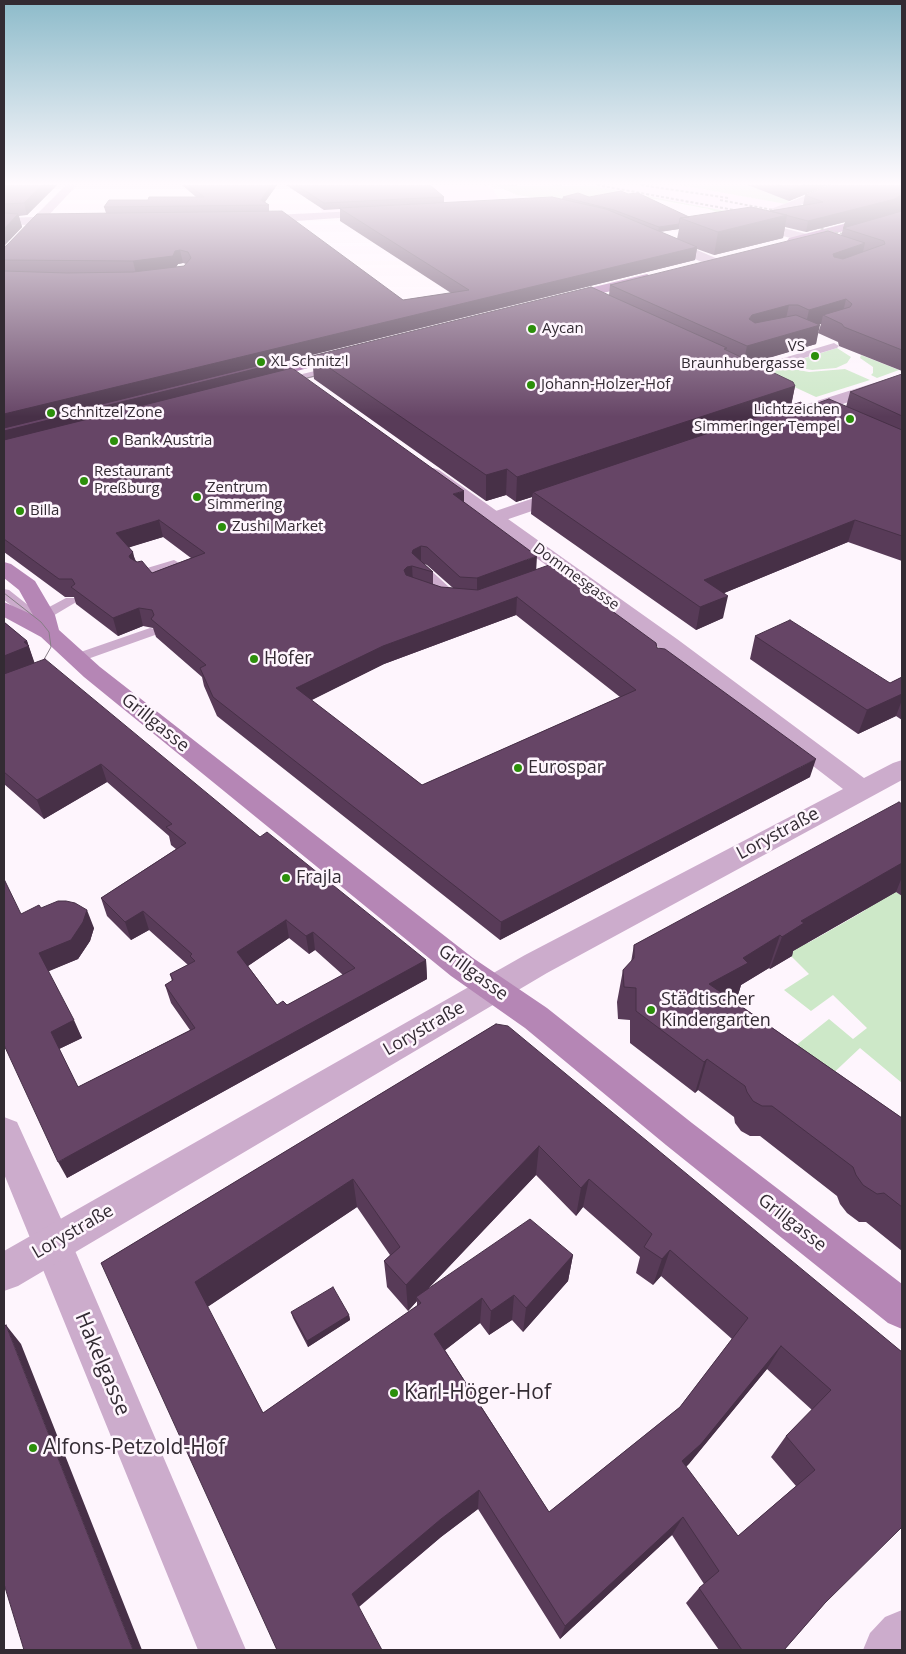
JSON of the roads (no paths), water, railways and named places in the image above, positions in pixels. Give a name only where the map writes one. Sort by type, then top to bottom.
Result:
[{"type":"main road","points":[[694,266],[712,262]]},
{"type":"main road","points":[[552,301],[657,276]]},
{"type":"main road","points":[[232,382],[293,373],[365,349]]},
{"type":"main road","name":"Grillgasse","points":[[4,568],[27,586],[40,622],[68,662],[208,765],[462,967],[536,1018],[679,1134],[902,1309]]},
{"type":"main road","name":"Grillgasse","points":[[4,609],[40,622]]},
{"type":"street","points":[[578,295],[603,306]]},
{"type":"street","points":[[738,370],[769,384]]},
{"type":"street","points":[[293,373],[320,392]]},
{"type":"street","points":[[779,420],[902,379]]},
{"type":"street","points":[[794,396],[834,415]]},
{"type":"street","name":"Dommesgasse","points":[[415,461],[494,518],[559,572],[863,790]]},
{"type":"street","points":[[494,518],[582,488]]},
{"type":"street","name":"Lorystraße","points":[[4,1272],[492,989],[863,790],[899,775]]},
{"type":"street","name":"Hakelgasse","points":[[4,1133],[53,1244],[222,1650]]},
{"type":"street","points":[[886,1650],[902,1634]]},
{"type":"lane","points":[[738,370],[834,346],[817,339]]},
{"type":"lane","points":[[270,385],[293,373],[344,366]]},
{"type":"lane","points":[[142,574],[174,564]]},
{"type":"lane","points":[[422,570],[462,602],[432,596]]},
{"type":"lane","name":"Grillgasse","points":[[4,593],[40,622]]},
{"type":"lane","points":[[40,622],[71,601]]},
{"type":"lane","points":[[68,662],[150,632]]},
{"type":"tram line","points":[[292,382],[326,373]]},
{"type":"tram line","points":[[4,593],[41,622],[49,632],[51,647],[42,663],[36,669]]},
{"type":"place","name":"Aycan","points":[[532,329]]},
{"type":"place","name":"VS Braunhubergasse","points":[[815,356]]},
{"type":"place","name":"XL Schnitz'l","points":[[261,362]]},
{"type":"place","name":"Johann-Holzer-Hof","points":[[531,385]]},
{"type":"place","name":"Schnitzel Zone","points":[[51,413]]},
{"type":"place","name":"Lichtzeichen Simmeringer Tempel","points":[[850,419]]},
{"type":"place","name":"Bank Austria","points":[[114,441]]},
{"type":"place","name":"Restaurant Preßburg","points":[[84,481]]},
{"type":"place","name":"Zentrum Simmering","points":[[197,497]]},
{"type":"place","name":"Billa","points":[[20,511]]},
{"type":"place","name":"Zushi Market","points":[[222,527]]},
{"type":"place","name":"Hofer","points":[[254,659]]},
{"type":"place","name":"Eurospar","points":[[518,768]]},
{"type":"place","name":"Frajla","points":[[286,878]]},
{"type":"place","name":"Städtischer Kindergarten","points":[[651,1010]]},
{"type":"place","name":"Karl-Höger-Hof","points":[[394,1393]]},
{"type":"place","name":"Alfons-Petzold-Hof","points":[[33,1448]]}]
